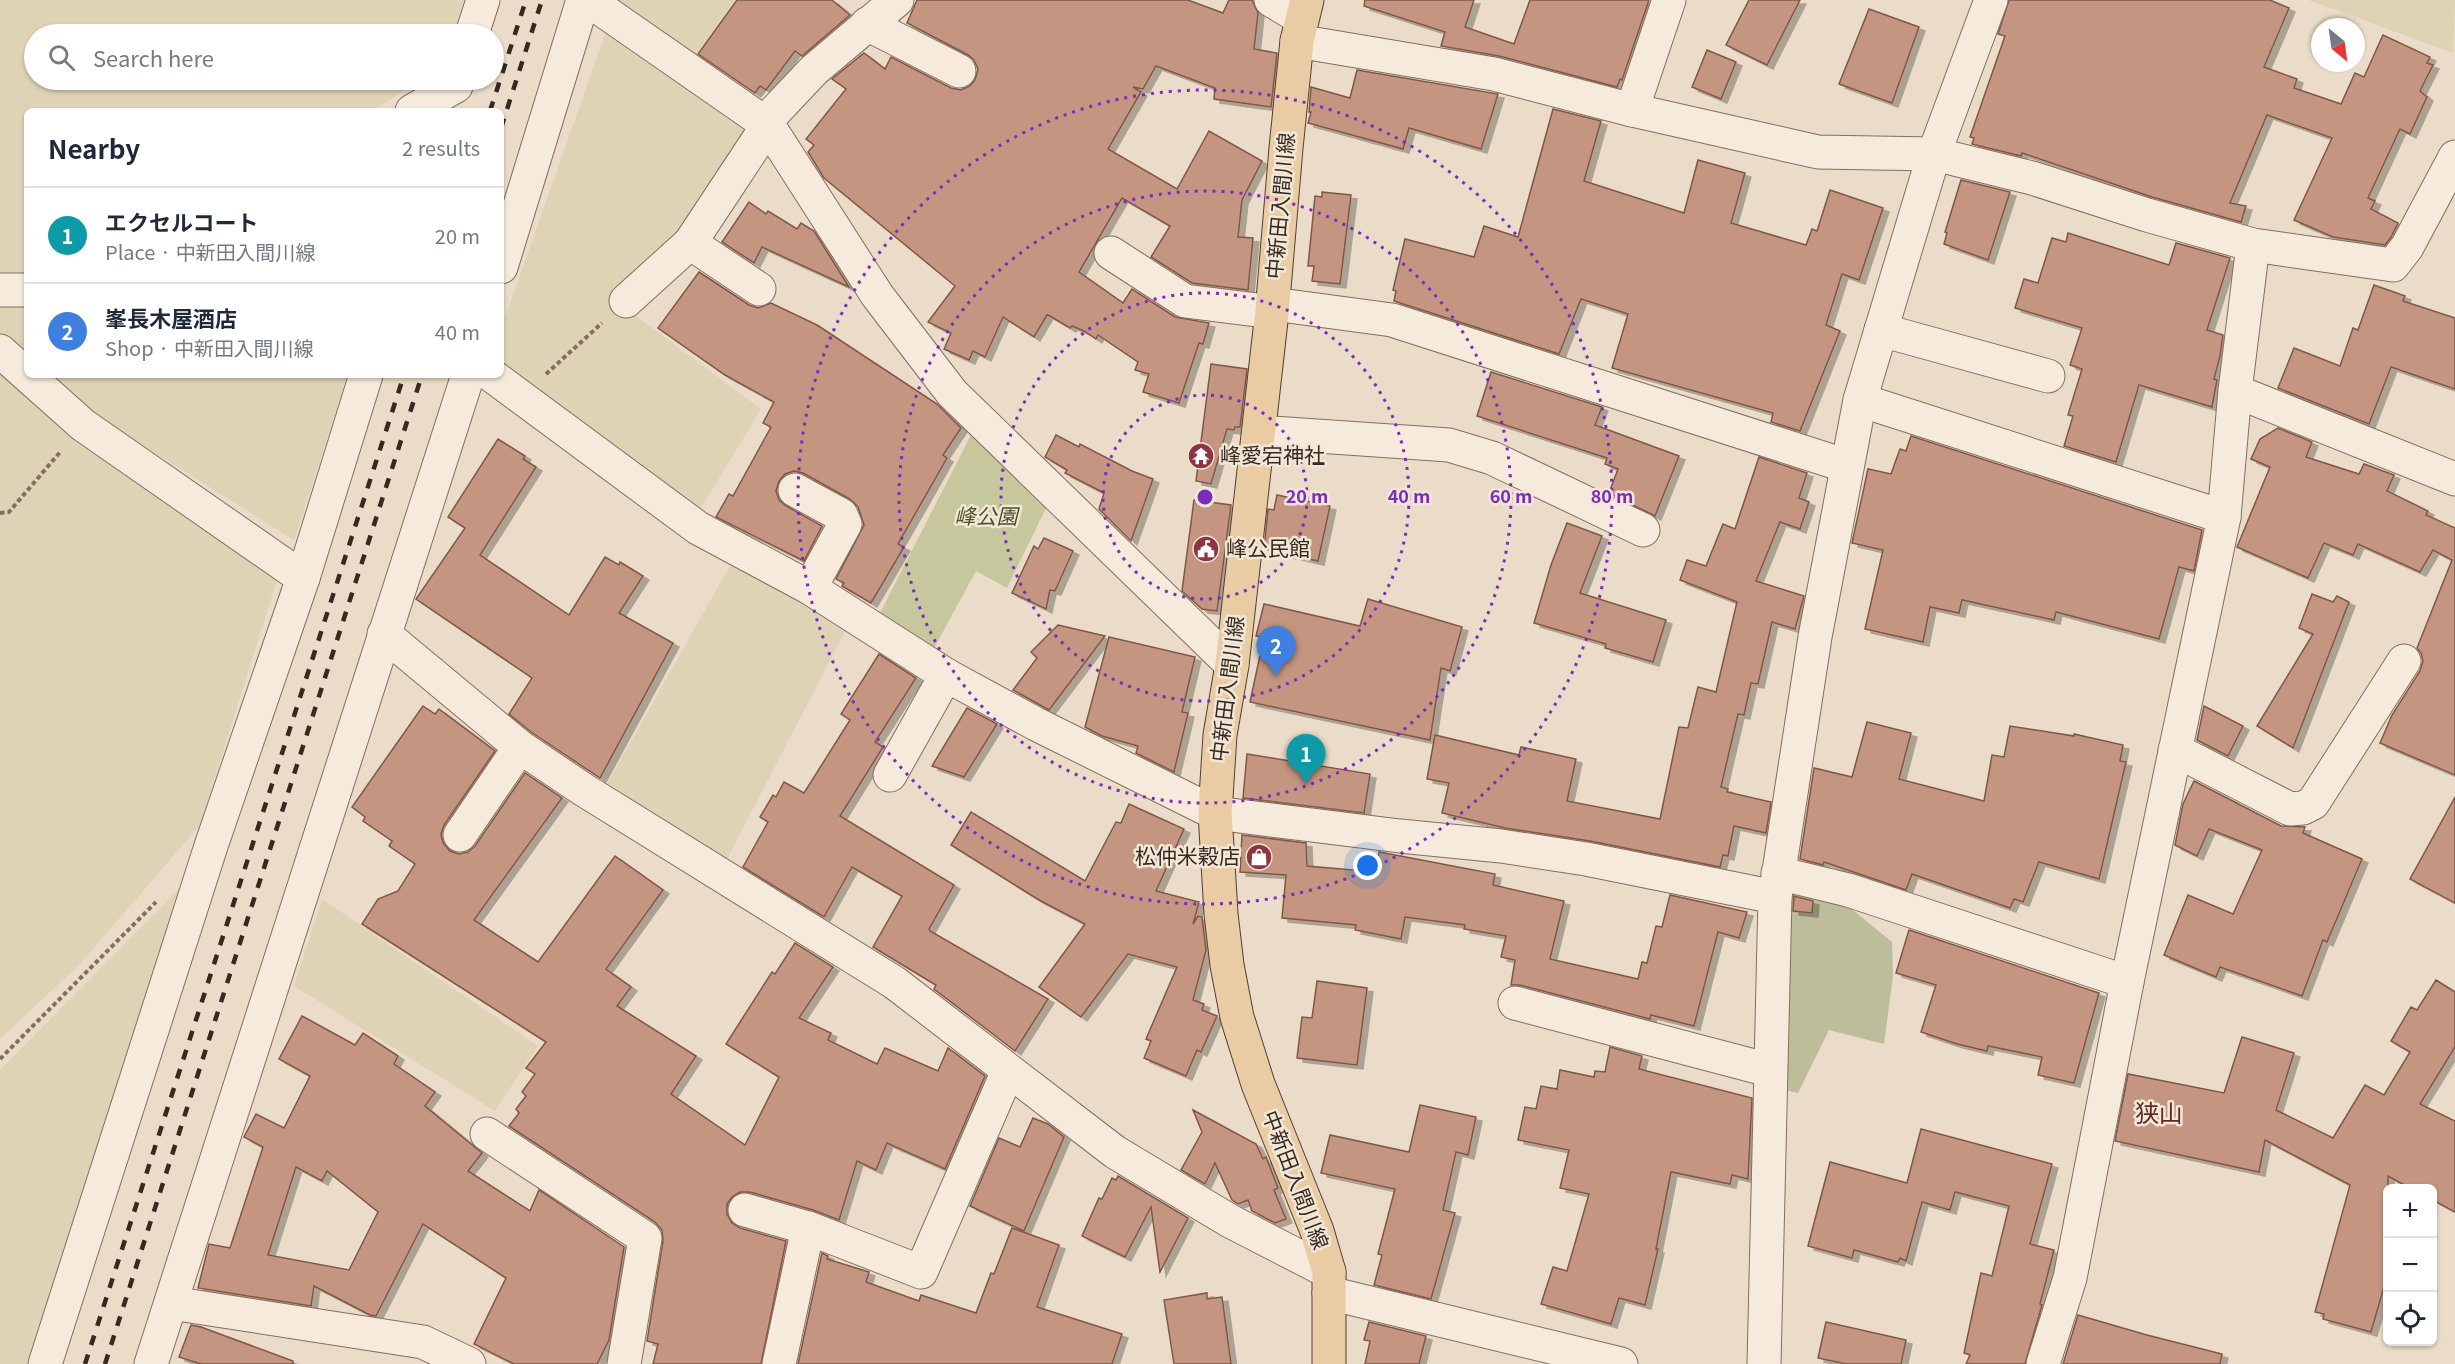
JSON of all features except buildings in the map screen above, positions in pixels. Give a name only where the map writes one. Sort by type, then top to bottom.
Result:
[{"type":"main road","name":"中新田入間川線","points":[[1302,19],[1286,148],[1273,308],[1259,432],[1232,665],[1220,735],[1215,813],[1221,914],[1227,965],[1237,1017],[1258,1084],[1317,1231],[1329,1283],[1322,1363]]},
{"type":"street","points":[[475,24],[483,0]]},
{"type":"street","points":[[504,257],[583,0]]},
{"type":"street","points":[[588,0],[767,124],[877,295],[952,393],[1232,665]]},
{"type":"street","points":[[626,301],[690,243],[767,124],[814,70],[897,0]]},
{"type":"street","points":[[1270,0],[1302,19],[1494,74],[1632,110],[1818,152],[1934,154],[2032,178],[2147,215],[2253,245],[2393,265],[2406,247],[2455,157]]},
{"type":"street","points":[[1632,110],[1669,0]]},
{"type":"street","points":[[1764,1364],[1769,1070],[1776,885],[1815,637],[1860,400],[1934,154],[1991,0]]},
{"type":"street","points":[[867,24],[959,71]]},
{"type":"street","points":[[419,108],[454,92]]},
{"type":"street","points":[[690,243],[759,289]]},
{"type":"street","points":[[2043,1364],[2070,1278],[2127,982],[2224,517],[2235,391],[2253,245]]},
{"type":"street","points":[[1111,253],[1185,301],[1392,320],[1847,466]]},
{"type":"street","points":[[0,290],[24,290]]},
{"type":"street","points":[[1881,330],[2048,376]]},
{"type":"street","points":[[0,351],[24,372]]},
{"type":"street","points":[[30,378],[83,425],[303,578]]},
{"type":"street","points":[[45,1364],[207,858],[303,578],[365,378]]},
{"type":"street","points":[[151,1364],[467,378]]},
{"type":"street","points":[[495,378],[698,528],[810,588],[946,675],[1036,724],[1215,813],[1575,857],[1776,885],[1848,890],[2127,982]]},
{"type":"street","points":[[2235,391],[2455,479]]},
{"type":"street","points":[[1860,400],[2224,517]]},
{"type":"street","points":[[1259,432],[1449,445],[1492,458],[1642,530]]},
{"type":"street","points":[[795,490],[841,515],[845,524],[810,588]]},
{"type":"street","points":[[384,634],[520,747],[594,797],[895,983],[1115,1152],[1329,1283],[1621,1364]]},
{"type":"street","points":[[2175,750],[2290,809],[2302,808],[2313,803],[2404,662]]},
{"type":"street","points":[[890,775],[946,675]]},
{"type":"street","points":[[460,835],[520,747]]},
{"type":"street","points":[[1515,1003],[1769,1070]]},
{"type":"street","points":[[745,1210],[808,1228],[921,1272],[1008,1071]]},
{"type":"street","points":[[487,1134],[645,1238],[624,1364]]},
{"type":"street","points":[[779,1364],[808,1228]]},
{"type":"street","points":[[171,1303],[423,1342],[432,1356],[469,1364]]},
{"type":"path","points":[[521,397],[626,301]]},
{"type":"path","points":[[0,513],[9,512],[83,425]]},
{"type":"path","points":[[0,1059],[160,897]]},
{"type":"shaded area","points":[[0,0],[464,0],[456,24],[24,24],[24,90],[406,90],[377,108],[24,108],[24,275],[0,278]]},
{"type":"shaded area","points":[[619,0],[735,0],[696,54]]},
{"type":"shaded area","points":[[2308,0],[2455,0],[2453,53],[2365,21],[2365,18],[2357,18]]},
{"type":"shaded area","points":[[608,26],[753,127],[681,239],[616,301],[761,409],[697,515],[504,375],[504,321]]},
{"type":"shaded area","points":[[24,300],[24,354],[0,334],[0,302]]},
{"type":"shaded area","points":[[0,369],[277,580],[200,825],[78,966],[0,1039]]},
{"type":"shaded area","points":[[50,378],[347,378],[294,540],[91,413]]},
{"type":"shaded area","points":[[736,555],[850,622],[724,865],[603,791]]},
{"type":"shaded area","points":[[180,888],[30,1364],[0,1364],[0,1070]]},
{"type":"shaded area","points":[[322,899],[538,1046],[495,1111],[294,986]]},
{"type":"green space","name":"峰公園","points":[[972,433],[1048,504],[1007,588],[976,571],[932,652],[879,615]]},
{"type":"green space","points":[[1784,895],[1843,902],[1892,942],[1893,976],[1884,1044],[1829,1030],[1798,1093],[1781,1089]]},
{"type":"railway","points":[[504,68],[526,0]]},
{"type":"railway","points":[[504,119],[542,0]]},
{"type":"railway","points":[[491,108],[497,90]]},
{"type":"railway","points":[[85,1364],[403,378]]},
{"type":"railway","points":[[105,1364],[421,378]]},
{"type":"place","name":"峰愛宕神社","points":[[1201,456]]},
{"type":"place","name":"峰公民館","points":[[1206,549]]},
{"type":"place","name":"峯長木屋酒店","points":[[1276,676]]},
{"type":"place","name":"エクセルコート","points":[[1306,784]]},
{"type":"place","name":"松仲米穀店","points":[[1259,857]]},
{"type":"district","name":"狭山","points":[[2159,1114]]}]
